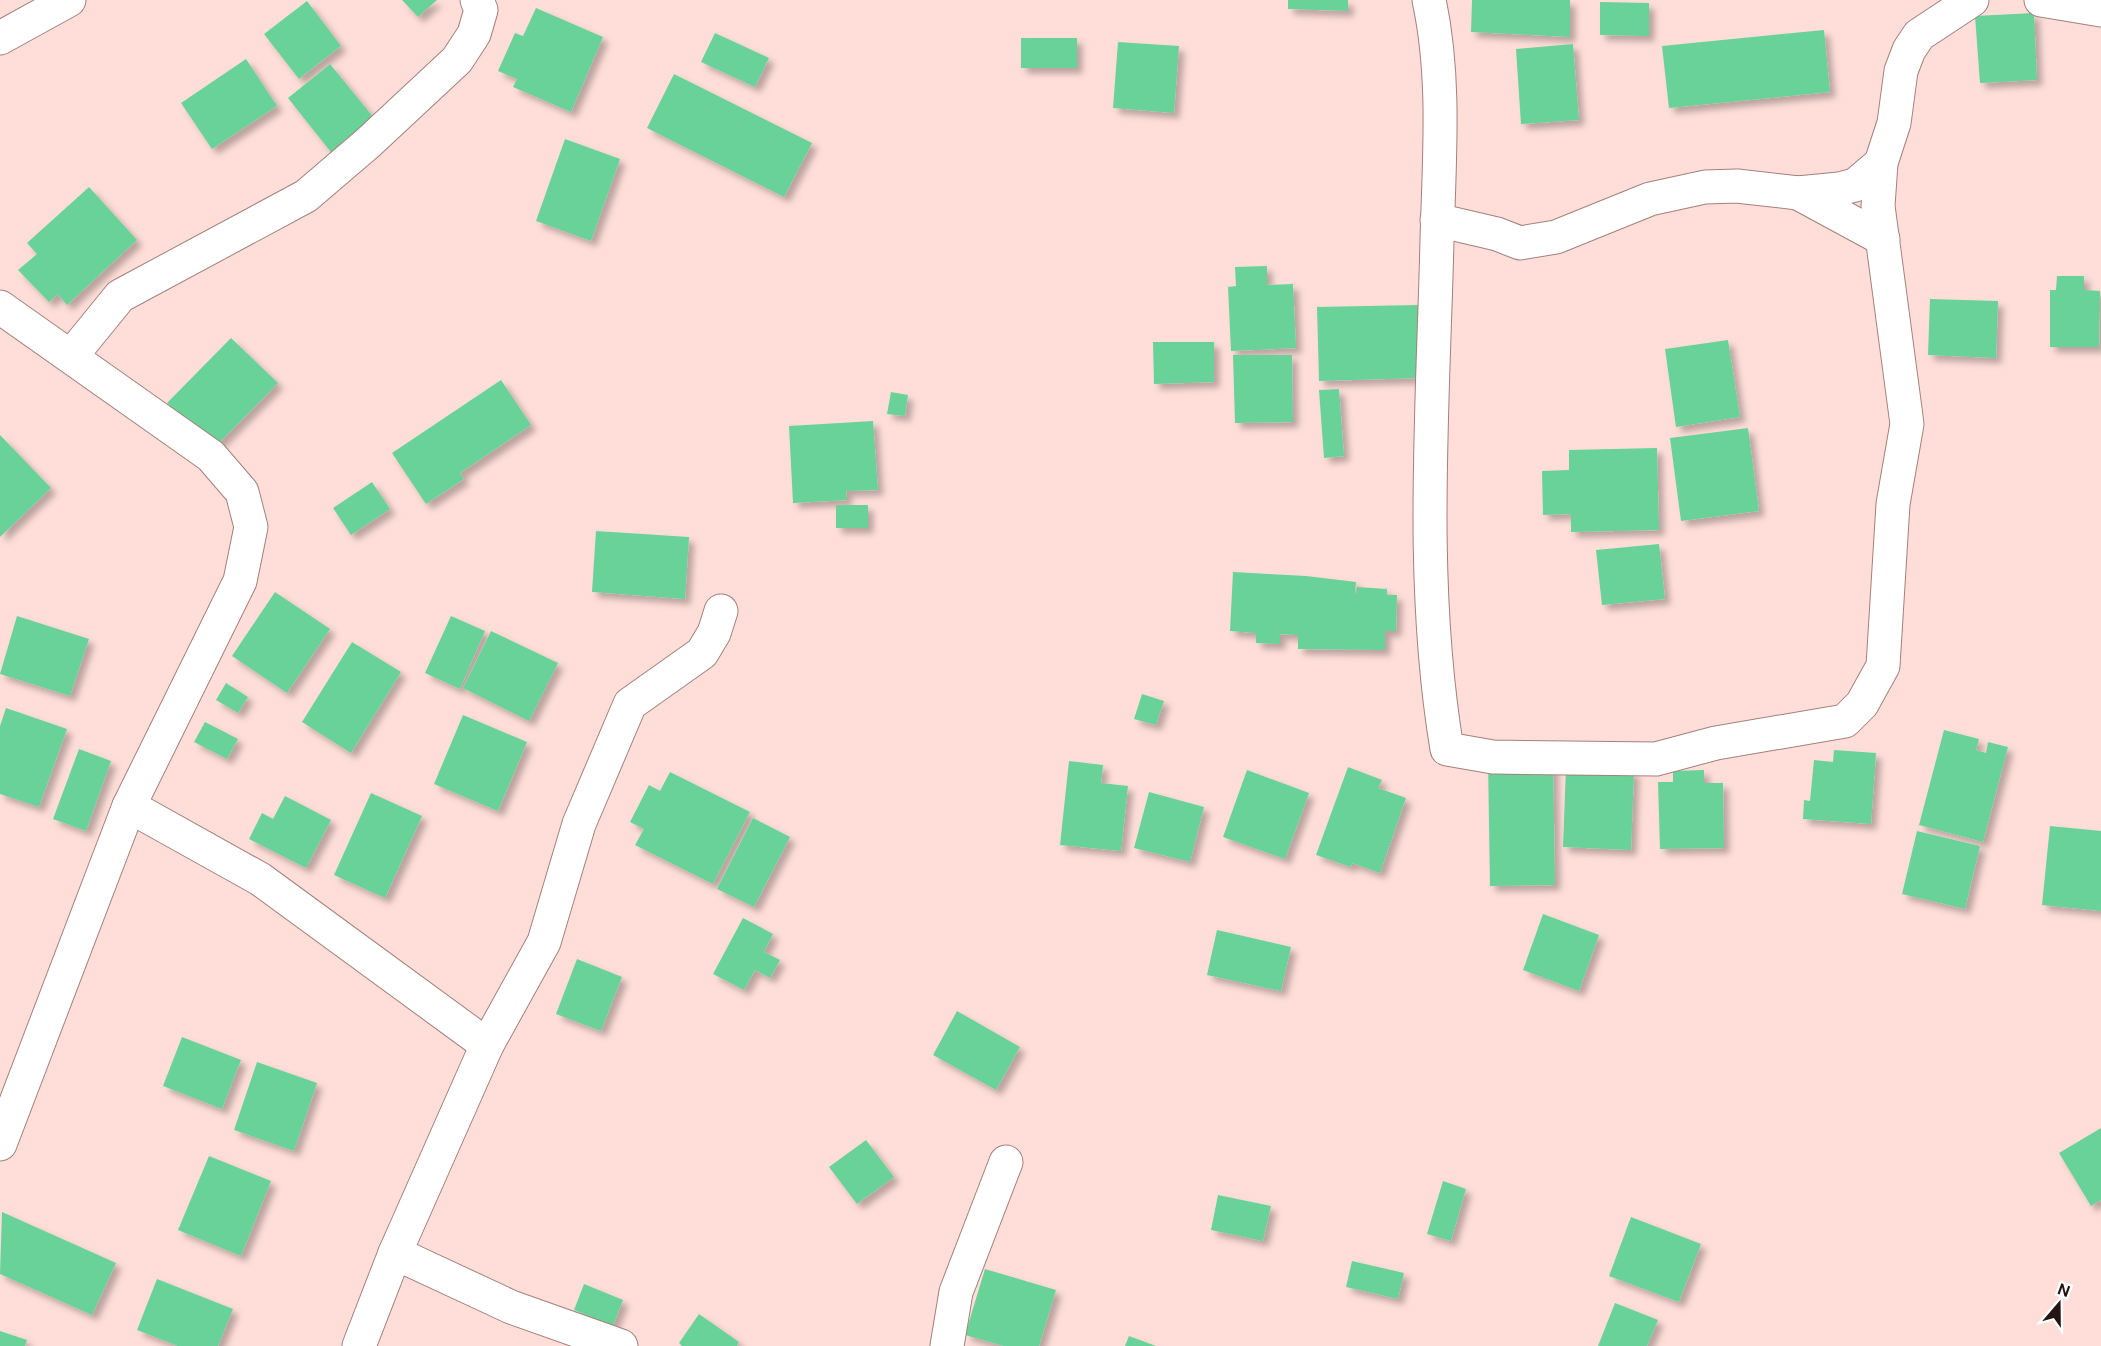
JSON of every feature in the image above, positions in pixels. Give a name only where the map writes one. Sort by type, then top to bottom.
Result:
[{"type":"street","points":[[0,38],[69,0]]},
{"type":"street","points":[[72,356],[120,296],[306,196],[368,143],[457,60],[474,34],[481,10],[477,0]]},
{"type":"street","points":[[1429,0],[1440,100],[1429,533],[1440,708],[1447,749],[1492,758],[1656,759],[1716,742],[1845,722],[1862,704],[1883,666],[1893,504],[1907,424],[1878,206],[1881,163],[1894,123],[1901,71],[1909,50],[1919,35],[1972,0]]},
{"type":"street","points":[[2042,0],[2101,10]]},
{"type":"street","points":[[1437,220],[1497,234],[1520,243],[1556,237],[1650,199],[1705,188],[1737,186],[1798,193],[1855,185],[1881,163]]},
{"type":"street","points":[[1798,193],[1882,239]]},
{"type":"street","points":[[0,307],[211,456],[242,492],[251,527],[240,581],[129,806],[0,1144]]},
{"type":"street","points":[[359,1346],[395,1253],[487,1045],[544,942],[579,824],[630,704],[702,653],[714,633],[721,611]]},
{"type":"street","points":[[129,806],[260,879],[487,1045]]},
{"type":"street","points":[[947,1346],[956,1292],[1006,1162]]},
{"type":"street","points":[[395,1253],[511,1307],[621,1346]]},
{"type":"building","points":[[402,0],[437,0],[418,17]]},
{"type":"building","points":[[1288,0],[1348,0],[1348,11],[1288,9]]},
{"type":"building","points":[[1472,0],[1570,0],[1570,37],[1471,32]]},
{"type":"building","points":[[307,1],[341,46],[299,79],[264,34]]},
{"type":"building","points":[[1600,2],[1649,3],[1649,36],[1600,35]]},
{"type":"building","points":[[536,8],[603,37],[571,112],[513,87],[517,79],[498,71],[515,33],[523,36]]},
{"type":"building","points":[[2034,13],[2037,80],[1980,83],[1975,16]]},
{"type":"building","points":[[1824,30],[1830,92],[1669,108],[1662,46]]},
{"type":"building","points":[[715,33],[769,58],[755,87],[701,62]]},
{"type":"building","points":[[1021,38],[1077,38],[1077,68],[1021,68]]},
{"type":"building","points":[[1118,42],[1179,46],[1174,113],[1113,108]]},
{"type":"building","points":[[1573,44],[1579,120],[1521,124],[1516,49]]},
{"type":"building","points":[[246,59],[277,106],[212,149],[181,103]]},
{"type":"building","points":[[330,64],[374,118],[342,166],[288,98]]},
{"type":"building","points":[[674,74],[812,143],[784,197],[647,128]]},
{"type":"building","points":[[565,139],[620,159],[591,241],[536,221]]},
{"type":"building","points":[[89,187],[137,240],[67,305],[58,294],[49,302],[18,270],[37,254],[27,243]]},
{"type":"building","points":[[1267,266],[1267,285],[1293,284],[1296,348],[1231,351],[1228,287],[1236,286],[1235,267]]},
{"type":"building","points":[[2057,276],[2084,276],[2084,290],[2100,291],[2099,347],[2050,347],[2050,290],[2056,290]]},
{"type":"building","points":[[1930,299],[1998,301],[1996,358],[1928,355]]},
{"type":"building","points":[[1418,305],[1419,378],[1319,381],[1317,307]]},
{"type":"building","points":[[231,338],[278,383],[214,448],[167,403]]},
{"type":"building","points":[[1728,340],[1740,417],[1676,427],[1665,349]]},
{"type":"building","points":[[1153,342],[1214,342],[1214,382],[1154,384]]},
{"type":"building","points":[[1233,355],[1292,355],[1293,422],[1235,423]]},
{"type":"building","points":[[501,380],[531,425],[460,473],[464,479],[426,504],[392,453]]},
{"type":"building","points":[[1339,389],[1344,456],[1324,458],[1319,390]]},
{"type":"building","points":[[891,392],[908,395],[905,416],[887,414]]},
{"type":"building","points":[[873,421],[878,490],[846,491],[847,500],[793,503],[789,426]]},
{"type":"building","points":[[1748,428],[1759,511],[1681,521],[1670,438]]},
{"type":"building","points":[[0,435],[51,488],[0,537]]},
{"type":"building","points":[[1657,448],[1659,530],[1571,532],[1571,514],[1543,515],[1542,471],[1569,470],[1569,450]]},
{"type":"building","points":[[372,482],[390,509],[351,535],[333,508]]},
{"type":"building","points":[[836,505],[868,505],[868,528],[836,528]]},
{"type":"building","points":[[596,531],[689,537],[685,599],[592,592]]},
{"type":"building","points":[[1659,544],[1665,599],[1602,605],[1596,550]]},
{"type":"building","points":[[1233,572],[1306,576],[1356,582],[1355,593],[1357,593],[1357,587],[1387,589],[1387,595],[1397,595],[1396,631],[1385,631],[1385,650],[1298,649],[1298,635],[1280,634],[1280,644],[1256,643],[1256,633],[1230,631]]},
{"type":"building","points":[[275,592],[330,629],[287,693],[232,656]]},
{"type":"building","points":[[17,616],[89,639],[70,696],[0,674]]},
{"type":"building","points":[[451,616],[485,631],[460,689],[425,673]]},
{"type":"building","points":[[491,631],[558,663],[529,721],[463,688]]},
{"type":"building","points":[[352,642],[401,672],[351,753],[302,722]]},
{"type":"building","points":[[226,683],[248,697],[238,713],[216,700]]},
{"type":"building","points":[[1142,694],[1164,701],[1156,725],[1134,719]]},
{"type":"building","points":[[6,708],[67,729],[39,807],[0,794],[0,726]]},
{"type":"building","points":[[463,715],[527,742],[498,811],[434,784]]},
{"type":"building","points":[[205,722],[238,739],[227,759],[194,742]]},
{"type":"building","points":[[1944,730],[1979,739],[1976,750],[1986,753],[1988,742],[2008,747],[1983,842],[1919,825]]},
{"type":"building","points":[[79,749],[111,761],[86,831],[53,819]]},
{"type":"building","points":[[1834,750],[1876,753],[1871,824],[1803,819],[1804,800],[1810,801],[1814,760],[1833,762]]},
{"type":"building","points":[[1488,760],[1553,760],[1555,885],[1490,886]]},
{"type":"building","points":[[1069,761],[1103,765],[1101,783],[1128,786],[1121,851],[1060,845]]},
{"type":"building","points":[[1348,767],[1382,780],[1378,788],[1406,798],[1380,873],[1352,863],[1351,867],[1316,855]]},
{"type":"building","points":[[1566,767],[1634,771],[1631,850],[1563,847]]},
{"type":"building","points":[[1247,770],[1309,793],[1285,859],[1223,837]]},
{"type":"building","points":[[1704,770],[1704,783],[1723,783],[1724,848],[1660,849],[1658,782],[1673,782],[1673,771]]},
{"type":"building","points":[[670,772],[750,812],[713,884],[635,845],[644,829],[630,822],[649,785],[660,791]]},
{"type":"building","points":[[1149,792],[1204,807],[1190,862],[1134,848]]},
{"type":"building","points":[[371,793],[422,816],[385,898],[334,875]]},
{"type":"building","points":[[285,796],[331,820],[306,868],[249,839],[262,813],[273,819]]},
{"type":"building","points":[[753,818],[790,837],[754,907],[717,889]]},
{"type":"building","points":[[2050,826],[2101,831],[2101,911],[2042,905]]},
{"type":"building","points":[[1917,831],[1980,846],[1965,909],[1902,894]]},
{"type":"building","points":[[1543,914],[1599,935],[1579,991],[1523,970]]},
{"type":"building","points":[[743,918],[773,934],[764,952],[780,960],[770,978],[755,970],[744,990],[713,974]]},
{"type":"building","points":[[1217,930],[1291,947],[1281,991],[1207,975]]},
{"type":"building","points":[[577,959],[622,977],[601,1031],[556,1014]]},
{"type":"building","points":[[957,1011],[1020,1047],[996,1090],[933,1055]]},
{"type":"building","points":[[182,1037],[241,1060],[222,1109],[163,1086]]},
{"type":"building","points":[[257,1062],[317,1083],[294,1151],[234,1130]]},
{"type":"building","points":[[2101,1128],[2101,1200],[2091,1206],[2059,1153]]},
{"type":"building","points":[[866,1140],[894,1177],[857,1204],[829,1167]]},
{"type":"building","points":[[209,1156],[271,1181],[241,1256],[178,1230]]},
{"type":"building","points":[[1443,1181],[1466,1189],[1451,1241],[1427,1234]]},
{"type":"building","points":[[1218,1195],[1271,1206],[1263,1241],[1211,1230]]},
{"type":"building","points":[[2,1212],[116,1263],[92,1315],[0,1274]]},
{"type":"building","points":[[1631,1217],[1701,1244],[1679,1302],[1609,1276]]},
{"type":"building","points":[[1352,1261],[1404,1273],[1398,1299],[1346,1287]]},
{"type":"building","points":[[985,1269],[1056,1290],[1039,1346],[1004,1346],[965,1335]]},
{"type":"building","points":[[157,1279],[233,1309],[218,1346],[178,1346],[137,1330]]},
{"type":"building","points":[[584,1284],[623,1300],[613,1326],[574,1310]]},
{"type":"building","points":[[1615,1303],[1658,1320],[1647,1346],[1598,1346]]},
{"type":"building","points":[[699,1314],[739,1342],[737,1346],[682,1346],[679,1343]]},
{"type":"building","points":[[0,1331],[27,1340],[25,1346],[0,1346]]},
{"type":"building","points":[[1129,1336],[1156,1346],[1125,1346]]}]
